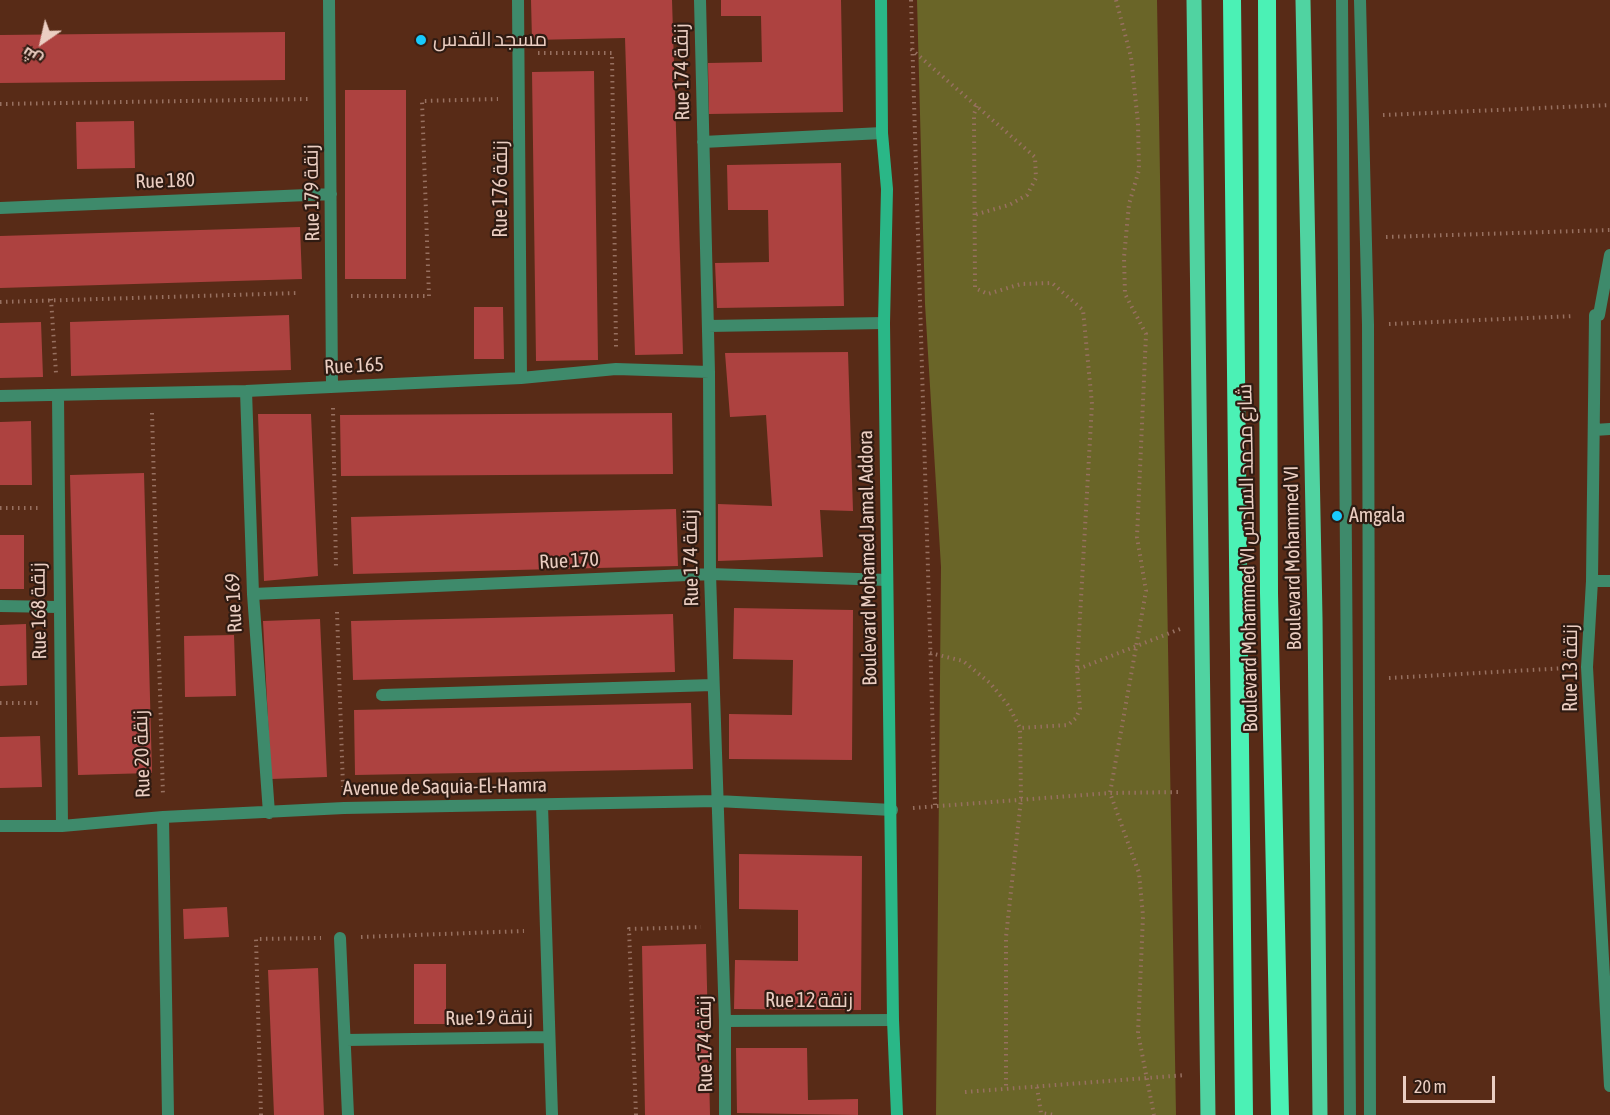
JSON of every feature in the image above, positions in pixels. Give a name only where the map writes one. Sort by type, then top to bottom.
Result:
[{"type":"highway","name":"Boulevard Mohammed VI شارع محمد السادس","points":[[1232,0],[1244,1115]]},
{"type":"highway","name":"Boulevard Mohammed VI شارع محمد السادس","points":[[1267,0],[1269,593],[1280,1115]]},
{"type":"main road","points":[[1194,0],[1208,1115]]},
{"type":"main road","name":"Boulevard Mohammed VI","points":[[1303,0],[1316,617],[1320,1115]]},
{"type":"street","name":"Rue 179 زنقة","points":[[329,0],[332,386]]},
{"type":"street","name":"Rue 176 زنقة","points":[[518,0],[521,378]]},
{"type":"street","name":"Rue 174 زنقة","points":[[700,0],[709,372],[710,574],[720,926],[725,1021],[725,1115]]},
{"type":"street","name":"Boulevard Mohamed Jamal Addora","points":[[881,0],[882,133],[887,189],[884,323],[893,1020],[897,1115]]},
{"type":"street","points":[[1342,0],[1350,1115]]},
{"type":"street","points":[[1360,0],[1368,325],[1370,1115]]},
{"type":"street","points":[[703,142],[882,133]]},
{"type":"street","name":"Rue 180","points":[[0,208],[332,194]]},
{"type":"street","name":"Rue 13 زنقة","points":[[1610,255],[1602,315],[1594,430],[1592,581],[1587,667],[1606,950],[1610,1086]]},
{"type":"street","points":[[708,326],[884,323]]},
{"type":"street","name":"Rue 165","points":[[0,396],[246,391],[521,378],[616,369],[709,372]]},
{"type":"street","name":"Rue 169","points":[[246,391],[253,594],[269,813]]},
{"type":"street","name":"Rue 168 زنقة","points":[[58,395],[58,607],[62,826]]},
{"type":"street","points":[[1594,430],[1610,429]]},
{"type":"street","name":"Rue 170","points":[[253,594],[710,574],[887,580]]},
{"type":"street","points":[[1592,581],[1610,581]]},
{"type":"street","points":[[0,606],[58,607]]},
{"type":"street","points":[[382,695],[713,685]]},
{"type":"street","name":"Avenue de Saquia-El-Hamra","points":[[0,826],[62,826],[163,817],[344,808],[717,801],[892,810]]},
{"type":"street","name":"Rue 19 زنقة","points":[[346,1040],[549,1036],[542,805]]},
{"type":"street","name":"Rue 20 زنقة","points":[[163,817],[168,1115]]},
{"type":"street","points":[[340,938],[348,1115]]},
{"type":"street","name":"Rue 12 زنقة","points":[[725,1021],[893,1020]]},
{"type":"street","points":[[549,1036],[552,1115]]},
{"type":"path","points":[[911,0],[935,805]]},
{"type":"path","points":[[1116,0],[1131,57],[1138,123],[1139,170],[1129,204],[1124,257],[1125,294],[1146,334],[1137,537],[1146,591],[1110,793],[1139,873],[1143,916],[1138,1034],[1154,1115]]},
{"type":"path","points":[[911,48],[1035,157],[1036,178],[1027,195],[1009,205],[974,215]]},
{"type":"path","points":[[519,53],[612,53],[616,369]]},
{"type":"path","points":[[332,296],[429,296],[422,101],[520,98]]},
{"type":"path","points":[[0,104],[330,99]]},
{"type":"path","points":[[1362,116],[1610,105]]},
{"type":"path","points":[[977,106],[974,114],[975,288],[988,294],[1021,284],[1052,283],[1083,310],[1092,404],[1077,669],[1080,709],[1076,718],[1068,724],[1020,728]]},
{"type":"path","points":[[1365,237],[1610,230]]},
{"type":"path","points":[[0,302],[298,294]]},
{"type":"path","points":[[51,299],[58,395]]},
{"type":"path","points":[[1368,325],[1602,315]]},
{"type":"path","name":"Rue 20 زنقة","points":[[152,393],[163,817]]},
{"type":"path","points":[[0,508],[58,507]]},
{"type":"path","points":[[1077,669],[1201,620]]},
{"type":"path","points":[[930,653],[963,661],[990,683],[1008,705],[1020,728],[1021,799],[1006,937],[1006,1090]]},
{"type":"path","points":[[1370,679],[1587,667]]},
{"type":"path","points":[[0,703],[60,703]]},
{"type":"path","points":[[892,810],[1110,793],[1203,792]]},
{"type":"path","points":[[636,1115],[629,929],[720,926]]},
{"type":"path","points":[[965,1092],[1208,1073]]},
{"type":"path","points":[[1037,1087],[1041,1113],[1054,1115]]},
{"type":"shaded area","points":[[917,0],[1157,0],[1176,1115],[936,1115],[941,567],[925,304]]},
{"type":"building","points":[[531,0],[672,0],[683,354],[635,355],[625,38],[532,40]]},
{"type":"building","points":[[721,0],[841,0],[843,112],[709,114],[708,63],[762,62],[761,16],[721,16]]},
{"type":"building","points":[[285,32],[285,80],[0,83],[0,35]]},
{"type":"building","points":[[594,71],[598,360],[536,361],[532,72]]},
{"type":"building","points":[[345,90],[406,90],[406,279],[345,279]]},
{"type":"building","points":[[134,121],[135,168],[77,169],[76,122]]},
{"type":"building","points":[[841,163],[844,306],[717,308],[715,263],[769,262],[768,210],[728,210],[727,165]]},
{"type":"building","points":[[300,227],[302,279],[0,288],[0,236]]},
{"type":"building","points":[[474,307],[503,307],[504,359],[474,359]]},
{"type":"building","points":[[289,315],[291,370],[71,376],[70,322]]},
{"type":"building","points":[[41,322],[43,377],[0,378],[0,323]]},
{"type":"building","points":[[848,352],[853,511],[820,510],[823,557],[718,561],[718,504],[772,506],[766,415],[730,417],[725,353]]},
{"type":"building","points":[[672,413],[673,474],[341,476],[340,415]]},
{"type":"building","points":[[258,414],[311,414],[318,576],[264,581]]},
{"type":"building","points":[[31,421],[32,485],[0,485],[0,422]]},
{"type":"building","points":[[144,473],[152,773],[78,775],[70,475]]},
{"type":"building","points":[[676,509],[678,566],[353,574],[351,517]]},
{"type":"building","points":[[0,535],[24,535],[24,589],[0,589]]},
{"type":"building","points":[[734,608],[853,610],[852,760],[729,759],[729,714],[792,715],[793,660],[733,659]]},
{"type":"building","points":[[673,614],[675,672],[353,680],[351,621]]},
{"type":"building","points":[[320,619],[327,777],[271,779],[263,621]]},
{"type":"building","points":[[26,624],[27,685],[0,686],[0,625]]},
{"type":"building","points":[[234,635],[236,696],[185,697],[184,636]]},
{"type":"building","points":[[691,703],[693,769],[355,775],[354,710]]},
{"type":"building","points":[[40,736],[42,787],[0,788],[0,737]]},
{"type":"building","points":[[739,854],[862,856],[861,1010],[734,1009],[735,960],[798,961],[798,910],[739,909]]},
{"type":"building","points":[[227,907],[229,937],[184,939],[183,909]]},
{"type":"building","points":[[706,944],[710,1115],[645,1115],[642,946]]},
{"type":"building","points":[[414,964],[446,964],[446,1024],[414,1024]]},
{"type":"building","points":[[318,968],[324,1115],[274,1115],[268,970]]},
{"type":"building","points":[[736,1048],[807,1048],[808,1100],[858,1099],[858,1115],[737,1113]]},
{"type":"place","name":"مسجد القدس","points":[[421,40]]},
{"type":"place","name":"Amgala","points":[[1337,516]]}]
